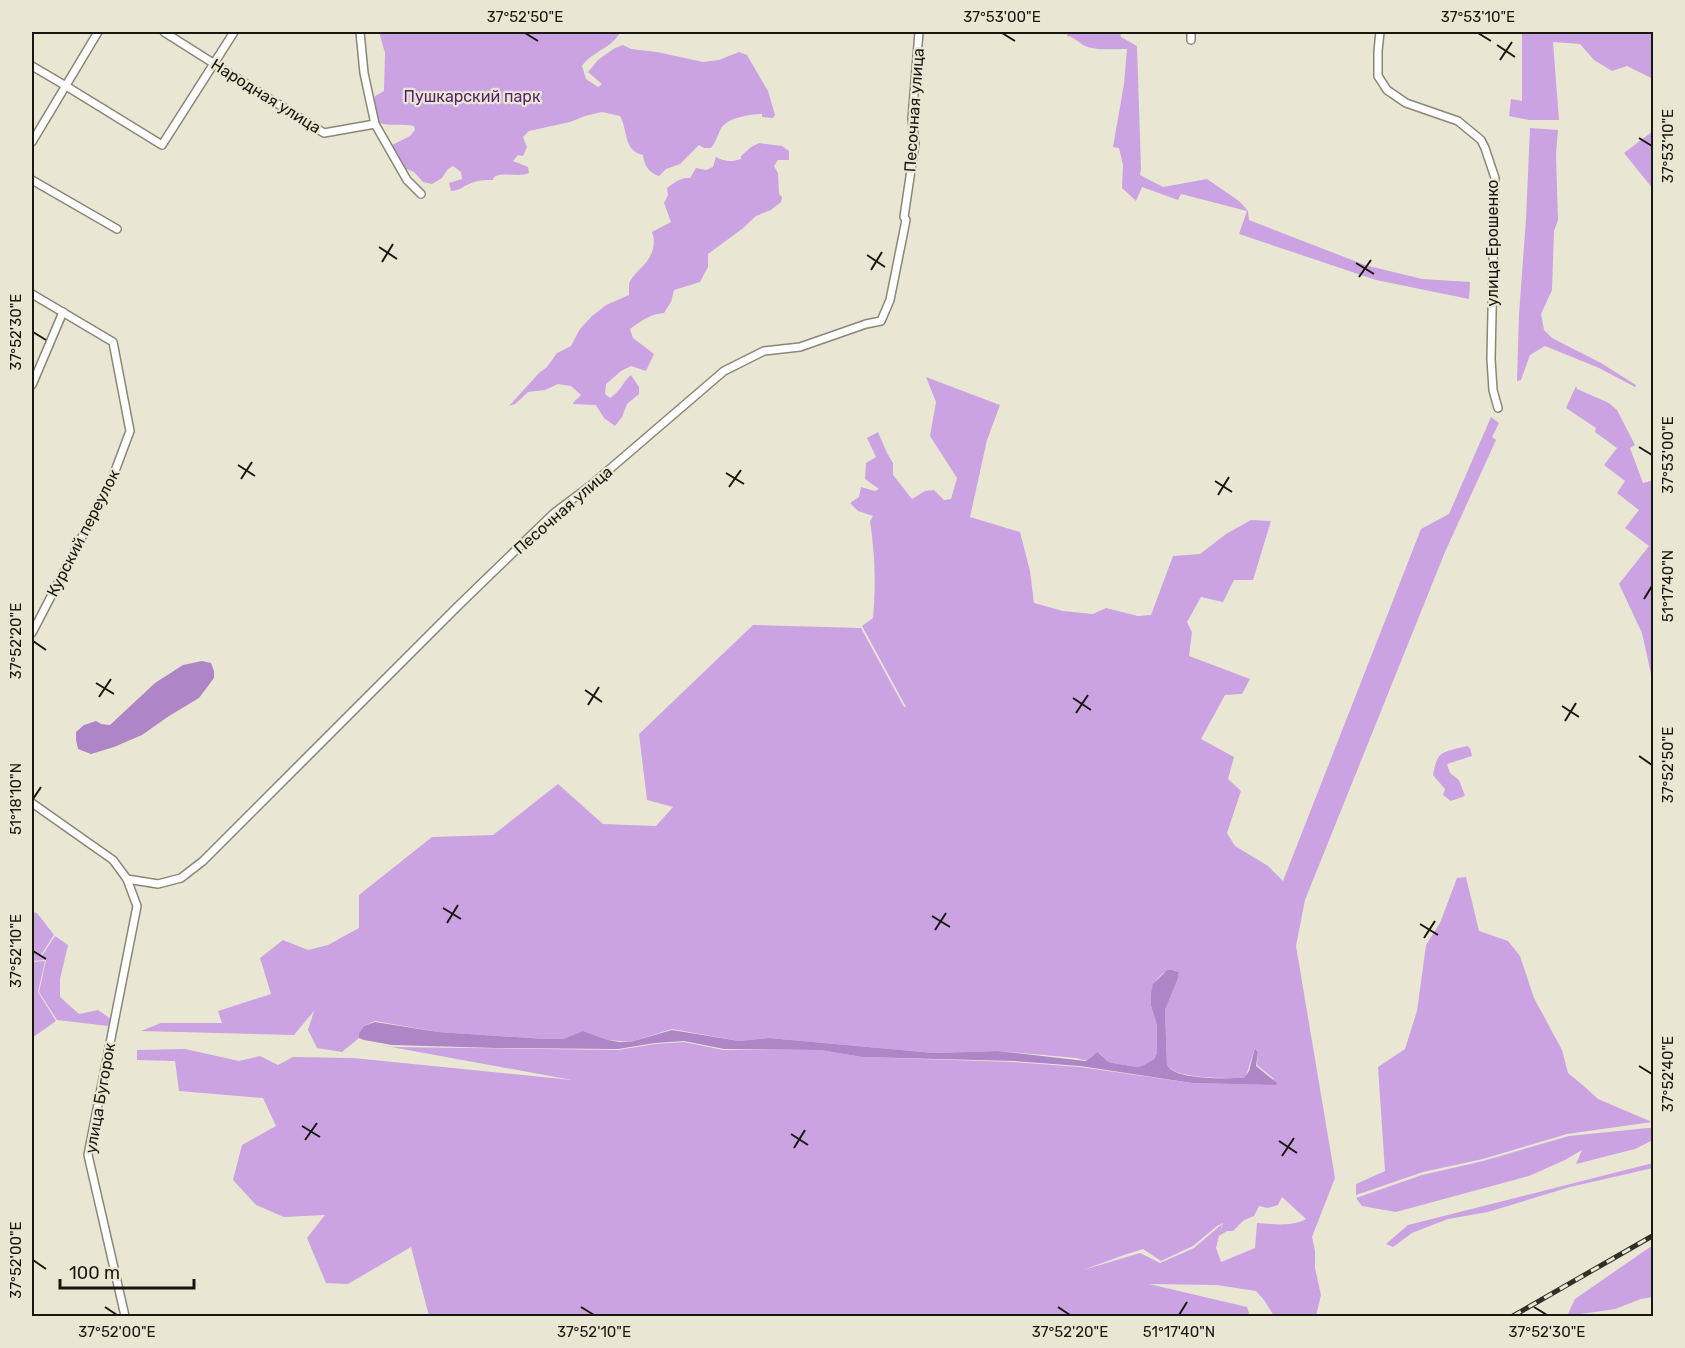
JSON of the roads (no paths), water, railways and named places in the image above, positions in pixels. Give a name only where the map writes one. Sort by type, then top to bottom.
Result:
[{"type":"street","points":[[32,142],[98,32]]},
{"type":"street","name":"Народная улица","points":[[164,32],[324,133],[375,124]]},
{"type":"street","points":[[32,66],[162,145],[234,32]]},
{"type":"street","points":[[360,32],[364,73],[375,124],[407,180],[421,194]]},
{"type":"street","name":"Песочная улица","points":[[127,879],[158,884],[182,878],[203,861],[554,513],[591,486],[724,371],[764,351],[800,347],[881,321],[890,300],[906,220],[904,217],[915,143],[912,119],[920,32]]},
{"type":"street","points":[[1191,32],[1191,40]]},
{"type":"street","name":"улица Ерошенко","points":[[1380,32],[1378,76],[1387,90],[1406,103],[1458,121],[1481,140],[1495,178],[1491,359],[1493,390],[1498,408]]},
{"type":"street","points":[[32,180],[117,229]]},
{"type":"street","points":[[32,294],[63,312],[32,384]]},
{"type":"street","name":"Курский переулок","points":[[32,633],[112,480],[130,431],[113,342],[63,312]]},
{"type":"street","points":[[32,803],[113,860],[127,879]]},
{"type":"street","name":"улица Бугорок","points":[[125,1317],[88,1155],[137,906],[127,879]]},
{"type":"railway","points":[[1513,1316],[1654,1235]]},
{"type":"park label","name":"Пушкарский парк","points":[[472,96]]}]
